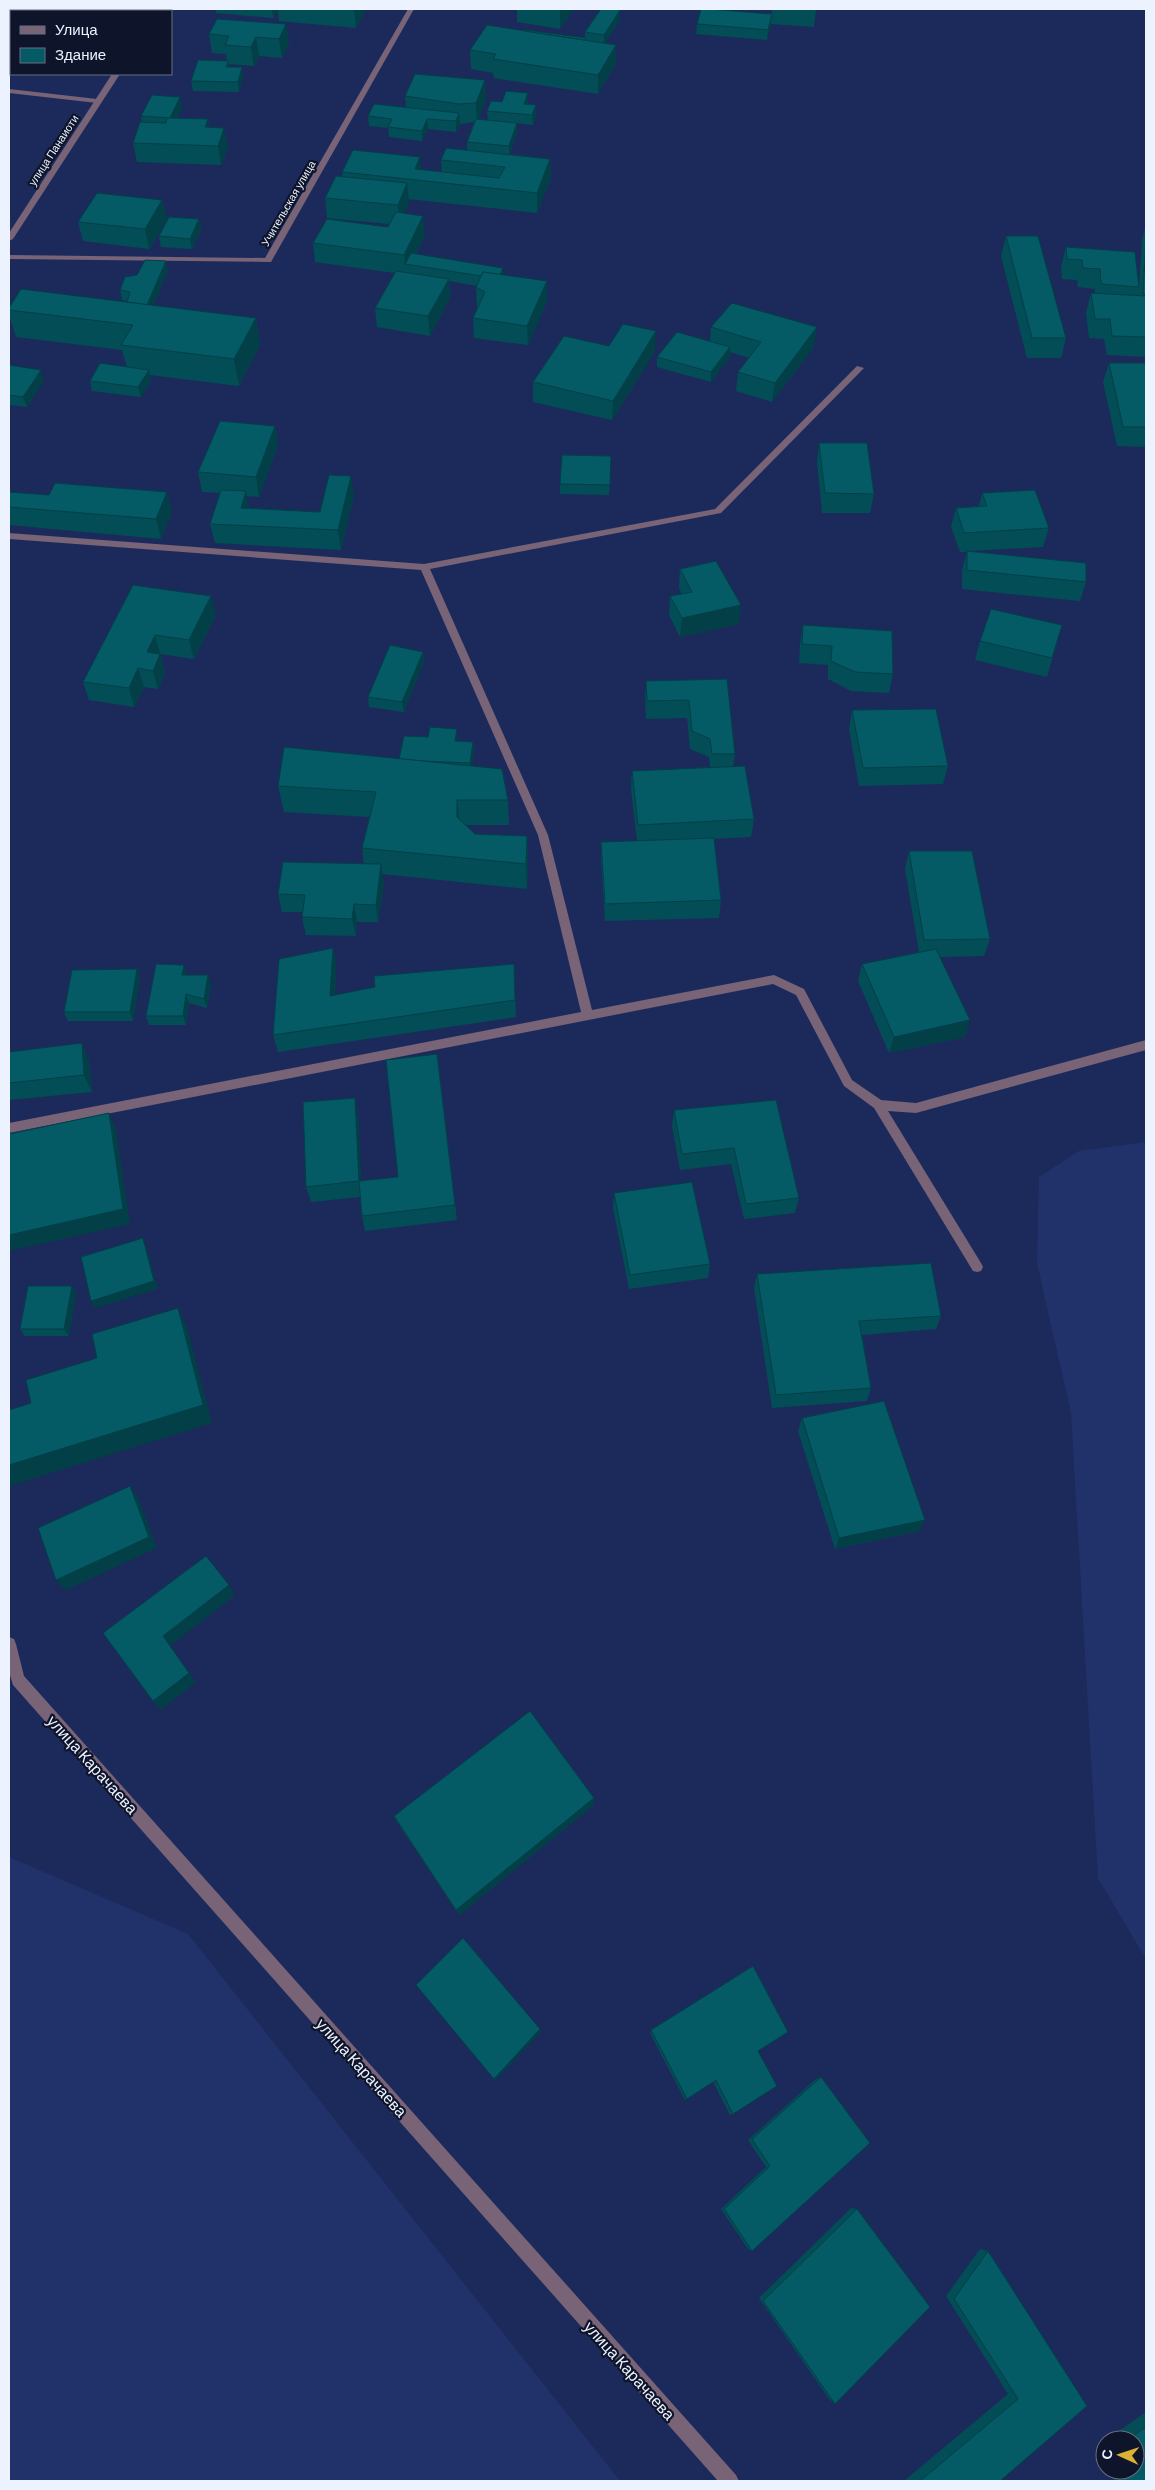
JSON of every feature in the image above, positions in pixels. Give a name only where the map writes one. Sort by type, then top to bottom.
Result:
[{"type":"street","name":"Учительская улица","points":[[9,258],[268,260],[411,9]]},
{"type":"street","name":"улица Панаиоти","points":[[9,239],[115,75]]},
{"type":"street","points":[[9,91],[97,101]]},
{"type":"street","points":[[9,536],[424,567],[718,511],[860,368]]},
{"type":"street","points":[[424,567],[543,835],[588,1016]]},
{"type":"street","points":[[9,1128],[774,979],[800,992],[848,1083],[878,1105],[977,1267]]},
{"type":"street","points":[[878,1105],[916,1108],[1146,1045]]},
{"type":"street","name":"улица Карачаева","points":[[9,1644],[18,1680],[730,2481]]},
{"type":"shaded area","points":[[1146,1142],[1146,1959],[1098,1878],[1071,1413],[1037,1263],[1039,1177],[1079,1151]]},
{"type":"shaded area","points":[[9,1857],[188,1934],[620,2481],[9,2481]]},
{"type":"building","points":[[601,9],[620,10],[604,35],[585,32]]},
{"type":"building","points":[[701,9],[772,14],[768,30],[697,24]]},
{"type":"building","points":[[9,10],[10,26],[9,26]]},
{"type":"building","points":[[217,19],[286,24],[279,39],[256,37],[251,47],[225,45],[229,36],[209,34]]},
{"type":"building","points":[[487,25],[616,45],[598,75],[493,59],[496,54],[470,50]]},
{"type":"building","points":[[526,30],[586,38],[585,40]]},
{"type":"building","points":[[198,60],[228,61],[226,67],[242,67],[238,82],[191,81]]},
{"type":"building","points":[[415,74],[485,80],[476,103],[459,104],[405,96]]},
{"type":"building","points":[[506,91],[528,93],[524,104],[536,105],[532,115],[487,111],[491,101],[502,102]]},
{"type":"building","points":[[152,95],[180,97],[170,118],[141,116]]},
{"type":"building","points":[[374,104],[459,113],[456,121],[427,119],[422,131],[388,127],[392,119],[368,116]]},
{"type":"building","points":[[167,118],[208,119],[205,127],[224,128],[218,146],[133,143],[140,122],[166,123]]},
{"type":"building","points":[[476,119],[517,123],[509,146],[467,142]]},
{"type":"building","points":[[446,148],[550,159],[537,193],[342,172],[353,150],[420,157],[415,169],[499,178],[505,167],[441,160]]},
{"type":"building","points":[[336,176],[407,183],[398,205],[325,198]]},
{"type":"building","points":[[97,193],[162,200],[145,229],[78,222]]},
{"type":"building","points":[[396,212],[423,216],[404,255],[313,243],[327,219],[388,227]]},
{"type":"building","points":[[169,217],[199,219],[190,239],[159,236]]},
{"type":"building","points":[[1006,236],[1038,236],[1066,338],[1032,338]]},
{"type":"building","points":[[1146,239],[1146,294],[1143,294]]},
{"type":"building","points":[[1066,247],[1135,252],[1139,287],[1101,284],[1100,269],[1083,268],[1082,260],[1067,259]]},
{"type":"building","points":[[411,253],[503,268],[500,275],[483,272],[481,276],[405,264]]},
{"type":"building","points":[[145,260],[166,261],[147,305],[127,302],[130,292],[120,290],[125,277],[137,275]]},
{"type":"building","points":[[396,271],[449,279],[428,316],[375,308]]},
{"type":"building","points":[[483,272],[547,281],[527,326],[473,318],[485,292],[476,287]]},
{"type":"building","points":[[21,289],[256,318],[234,359],[121,345],[133,325],[9,310]]},
{"type":"building","points":[[1091,293],[1146,296],[1146,337],[1112,336],[1110,319],[1095,319]]},
{"type":"building","points":[[732,303],[817,327],[775,383],[738,372],[761,342],[711,327]]},
{"type":"building","points":[[623,324],[656,331],[613,401],[533,382],[564,336],[609,346]]},
{"type":"building","points":[[677,332],[730,347],[711,372],[657,357]]},
{"type":"building","points":[[100,363],[149,370],[138,387],[90,381]]},
{"type":"building","points":[[1109,363],[1146,363],[1146,427],[1123,427]]},
{"type":"building","points":[[9,365],[41,370],[23,397],[9,395]]},
{"type":"building","points":[[220,421],[275,426],[256,477],[198,472]]},
{"type":"building","points":[[819,443],[867,443],[874,494],[825,493]]},
{"type":"building","points":[[562,455],[611,456],[610,485],[560,484]]},
{"type":"building","points":[[329,475],[351,476],[338,530],[210,524],[221,490],[246,491],[241,508],[320,512]]},
{"type":"building","points":[[55,483],[167,492],[156,519],[9,507],[9,492],[49,495]]},
{"type":"building","points":[[1035,490],[1049,528],[964,533],[956,508],[987,506],[982,493]]},
{"type":"building","points":[[967,551],[1086,563],[1086,582],[967,570]]},
{"type":"building","points":[[716,561],[741,605],[682,618],[670,596],[692,592],[680,569]]},
{"type":"building","points":[[133,585],[211,596],[189,640],[155,635],[147,652],[160,654],[153,671],[138,668],[129,688],[83,682]]},
{"type":"building","points":[[991,609],[1062,625],[1052,658],[980,641]]},
{"type":"building","points":[[803,625],[892,631],[893,674],[855,672],[831,661],[832,646],[802,644]]},
{"type":"building","points":[[390,645],[423,652],[402,702],[368,697]]},
{"type":"building","points":[[727,679],[735,754],[712,754],[710,739],[692,731],[689,700],[647,701],[646,681]]},
{"type":"building","points":[[936,709],[948,766],[863,768],[852,710]]},
{"type":"building","points":[[430,727],[457,729],[455,741],[473,742],[470,763],[399,759],[404,736],[428,737]]},
{"type":"building","points":[[284,747],[502,769],[508,800],[457,800],[457,817],[475,834],[527,836],[526,864],[362,848],[376,792],[278,786]]},
{"type":"building","points":[[745,766],[754,819],[638,825],[632,771]]},
{"type":"building","points":[[714,838],[721,900],[605,904],[601,842]]},
{"type":"building","points":[[909,851],[972,851],[990,939],[924,940]]},
{"type":"building","points":[[283,862],[381,864],[376,905],[354,904],[352,919],[302,917],[305,895],[278,894]]},
{"type":"building","points":[[333,948],[330,996],[375,987],[374,976],[514,964],[515,1000],[273,1035],[279,959]]},
{"type":"building","points":[[936,949],[970,1020],[894,1037],[862,964]]},
{"type":"building","points":[[156,964],[184,965],[182,975],[208,975],[204,999],[186,994],[183,1016],[146,1016]]},
{"type":"building","points":[[137,969],[130,1012],[64,1012],[72,970]]},
{"type":"building","points":[[82,1043],[84,1075],[9,1083],[9,1052]]},
{"type":"building","points":[[437,1054],[455,1205],[362,1216],[359,1181],[398,1177],[386,1060]]},
{"type":"building","points":[[355,1098],[359,1181],[306,1187],[303,1102]]},
{"type":"building","points":[[776,1100],[799,1198],[746,1204],[734,1148],[682,1154],[674,1110]]},
{"type":"building","points":[[109,1113],[123,1209],[9,1235],[9,1134]]},
{"type":"building","points":[[692,1182],[710,1264],[630,1275],[614,1193]]},
{"type":"building","points":[[143,1238],[154,1281],[91,1301],[81,1257]]},
{"type":"building","points":[[931,1263],[941,1316],[859,1321],[871,1388],[776,1395],[757,1274]]},
{"type":"building","points":[[28,1286],[72,1286],[64,1329],[20,1329]]},
{"type":"building","points":[[178,1308],[203,1405],[9,1465],[9,1410],[31,1403],[26,1380],[97,1358],[92,1334]]},
{"type":"building","points":[[884,1401],[925,1520],[839,1538],[802,1418]]},
{"type":"building","points":[[130,1486],[149,1537],[56,1580],[38,1528]]},
{"type":"building","points":[[206,1556],[229,1585],[163,1636],[189,1673],[153,1701],[103,1633]]},
{"type":"building","points":[[530,1711],[594,1798],[456,1910],[394,1816]]},
{"type":"building","points":[[463,1938],[540,2029],[494,2079],[416,1985]]},
{"type":"building","points":[[753,1966],[788,2032],[758,2051],[777,2086],[733,2114],[716,2080],[687,2099],[651,2030]]},
{"type":"building","points":[[821,2077],[870,2143],[752,2251],[724,2209],[770,2166],[752,2139]]},
{"type":"building","points":[[857,2209],[930,2307],[835,2404],[763,2301]]},
{"type":"building","points":[[988,2251],[1087,2406],[1000,2481],[920,2481],[1018,2399],[954,2299]]},
{"type":"building","points":[[1146,2427],[1146,2481],[1123,2481],[1145,2480],[1145,2430],[1142,2430]]}]
